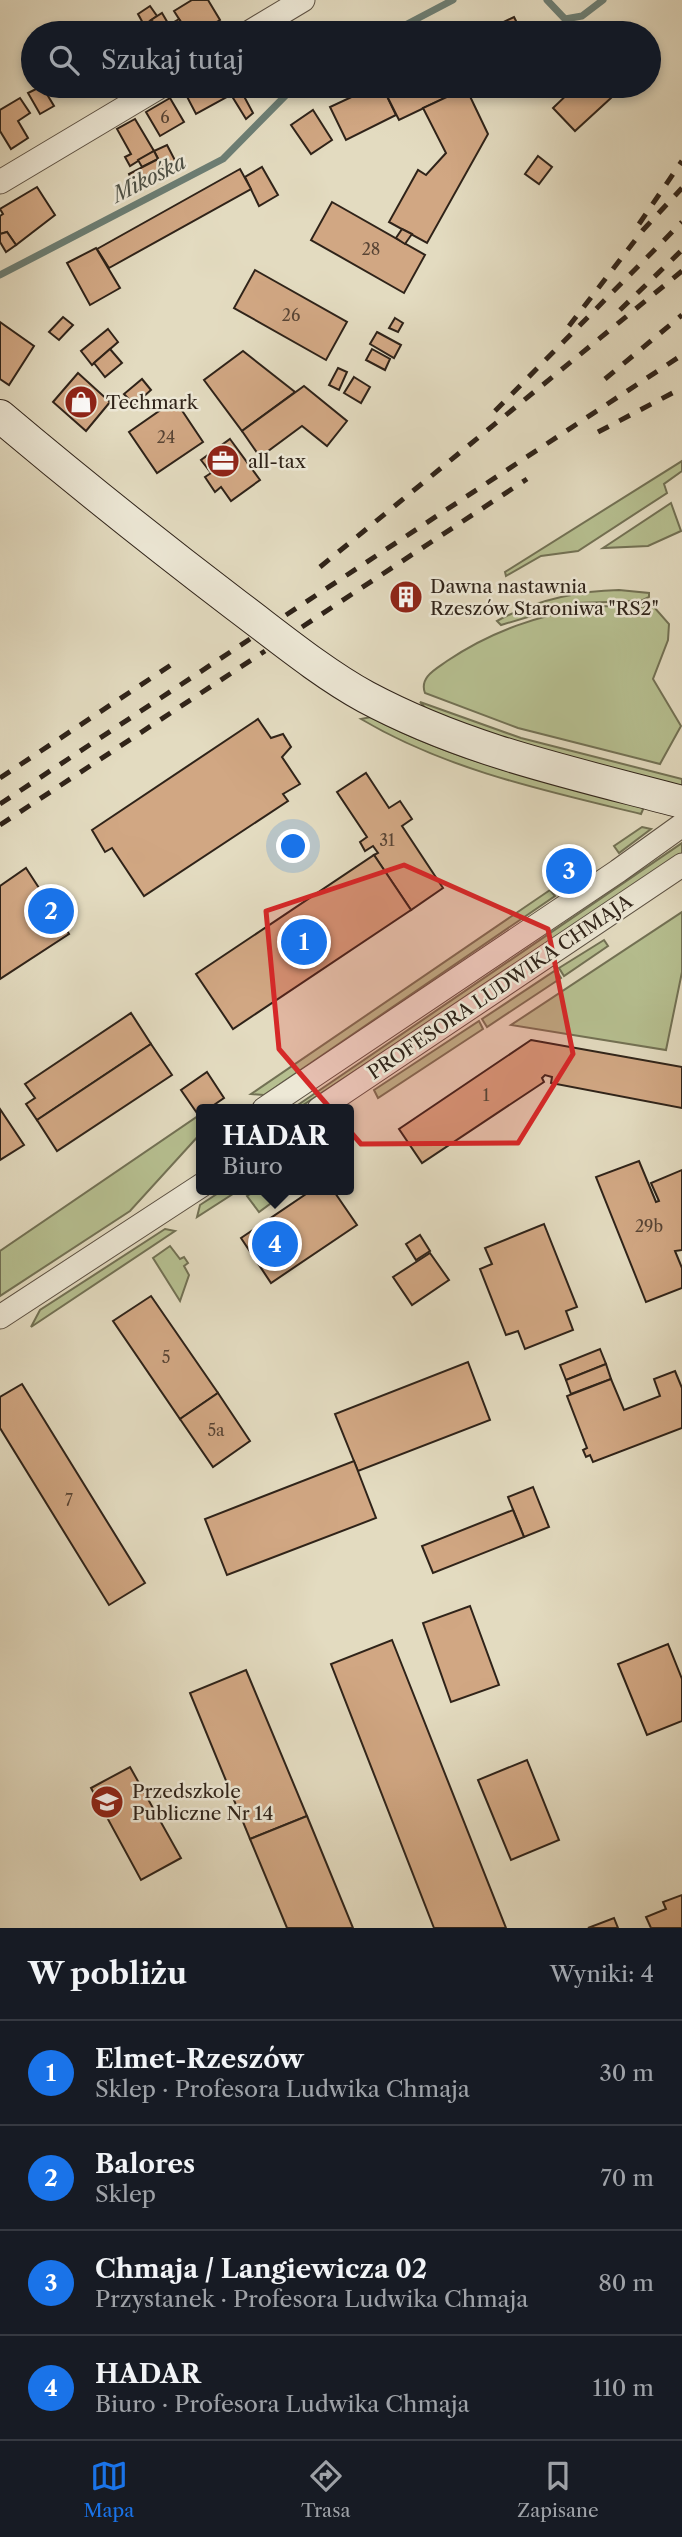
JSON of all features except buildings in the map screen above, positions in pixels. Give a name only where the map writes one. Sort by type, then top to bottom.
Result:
[{"type":"street","points":[[268,21],[303,0]]},
{"type":"street","points":[[0,183],[141,98]]},
{"type":"street","points":[[0,416],[161,547],[267,628],[364,696],[434,729],[508,757],[682,802]]},
{"type":"street","name":"PROFESORA LUDWIKA CHMAJA","points":[[271,1104],[682,825]]},
{"type":"street","name":"PROFESORA LUDWIKA CHMAJA","points":[[326,1104],[682,865]]},
{"type":"street","points":[[168,1206],[196,1175]]},
{"type":"street","points":[[0,1317],[196,1188]]},
{"type":"highlighted area","points":[[404,865],[548,929],[573,1054],[518,1143],[361,1144],[279,1049],[266,911]]},
{"type":"green space","points":[[682,461],[682,471],[664,484],[667,493],[578,551],[541,556],[506,576],[505,572]]},
{"type":"green space","points":[[671,503],[681,531],[648,546],[603,548]]},
{"type":"green space","points":[[619,590],[649,593],[649,597],[641,601],[575,603],[501,625],[497,621],[526,607],[556,598]]},
{"type":"green space","points":[[592,606],[654,607],[669,624],[668,640],[653,679],[681,726],[660,764],[518,728],[425,693],[424,682],[430,674],[481,641],[553,614]]},
{"type":"green space","points":[[420,702],[521,738],[682,779],[682,787],[519,746],[428,711]]},
{"type":"green space","points":[[371,717],[436,747],[503,770],[644,807],[641,814],[498,777],[428,752],[361,719]]},
{"type":"green space","points":[[642,827],[651,829],[619,853],[614,846]]},
{"type":"green space","points":[[682,843],[682,856],[305,1104],[299,1104]]},
{"type":"green space","points":[[550,890],[555,896],[264,1095],[251,1094]]},
{"type":"green space","points":[[682,912],[682,972],[666,1050],[511,1025]]},
{"type":"green space","points":[[604,940],[608,946],[564,976],[559,968]]},
{"type":"green space","points":[[556,970],[561,978],[487,1027],[482,1019]]},
{"type":"green space","points":[[479,1021],[483,1029],[378,1098],[374,1090]]},
{"type":"green space","points":[[196,1117],[196,1138],[130,1211],[0,1296],[0,1251]]},
{"type":"green space","points":[[215,1195],[231,1195],[197,1217],[200,1205]]},
{"type":"green space","points":[[249,1195],[282,1195],[259,1212]]},
{"type":"green space","points":[[165,1229],[175,1231],[31,1327],[40,1310]]},
{"type":"green space","points":[[170,1246],[180,1259],[184,1257],[188,1263],[184,1266],[189,1275],[180,1301],[153,1258]]},
{"type":"waterway","name":"Mikośka","points":[[413,21],[453,0]]},
{"type":"waterway","name":"Mikośka","points":[[547,0],[565,19],[582,16],[603,0]]},
{"type":"waterway","name":"Mikośka","points":[[0,275],[223,159],[283,98]]},
{"type":"railway","points":[[639,224],[682,161]]},
{"type":"railway","points":[[569,326],[643,230],[682,188]]},
{"type":"railway","points":[[495,411],[682,222]]},
{"type":"railway","points":[[620,310],[682,250]]},
{"type":"railway","points":[[320,567],[682,271]]},
{"type":"railway","points":[[605,379],[682,315]]},
{"type":"railway","points":[[286,615],[682,355]]},
{"type":"railway","points":[[598,432],[682,388]]},
{"type":"railway","points":[[302,627],[527,479]]},
{"type":"railway","points":[[0,804],[250,639]]},
{"type":"railway","points":[[0,825],[265,651]]},
{"type":"railway","points":[[0,778],[180,659]]},
{"type":"place","name":"Techmark","points":[[81,402]]},
{"type":"place","name":"all-tax","points":[[223,461]]},
{"type":"place","name":"Dawna nastawnia Rzeszów Staroniwa \"RS2\"","points":[[406,597]]},
{"type":"place","name":"Chmaja / Langiewicza 02","points":[[569,871]]},
{"type":"place","name":"Balores","points":[[51,911]]},
{"type":"place","name":"Elmet-Rzeszów","points":[[304,942]]},
{"type":"place","name":"HADAR","points":[[275,1244]]},
{"type":"place","name":"Przedszkole Publiczne Nr 14","points":[[107,1802]]}]
